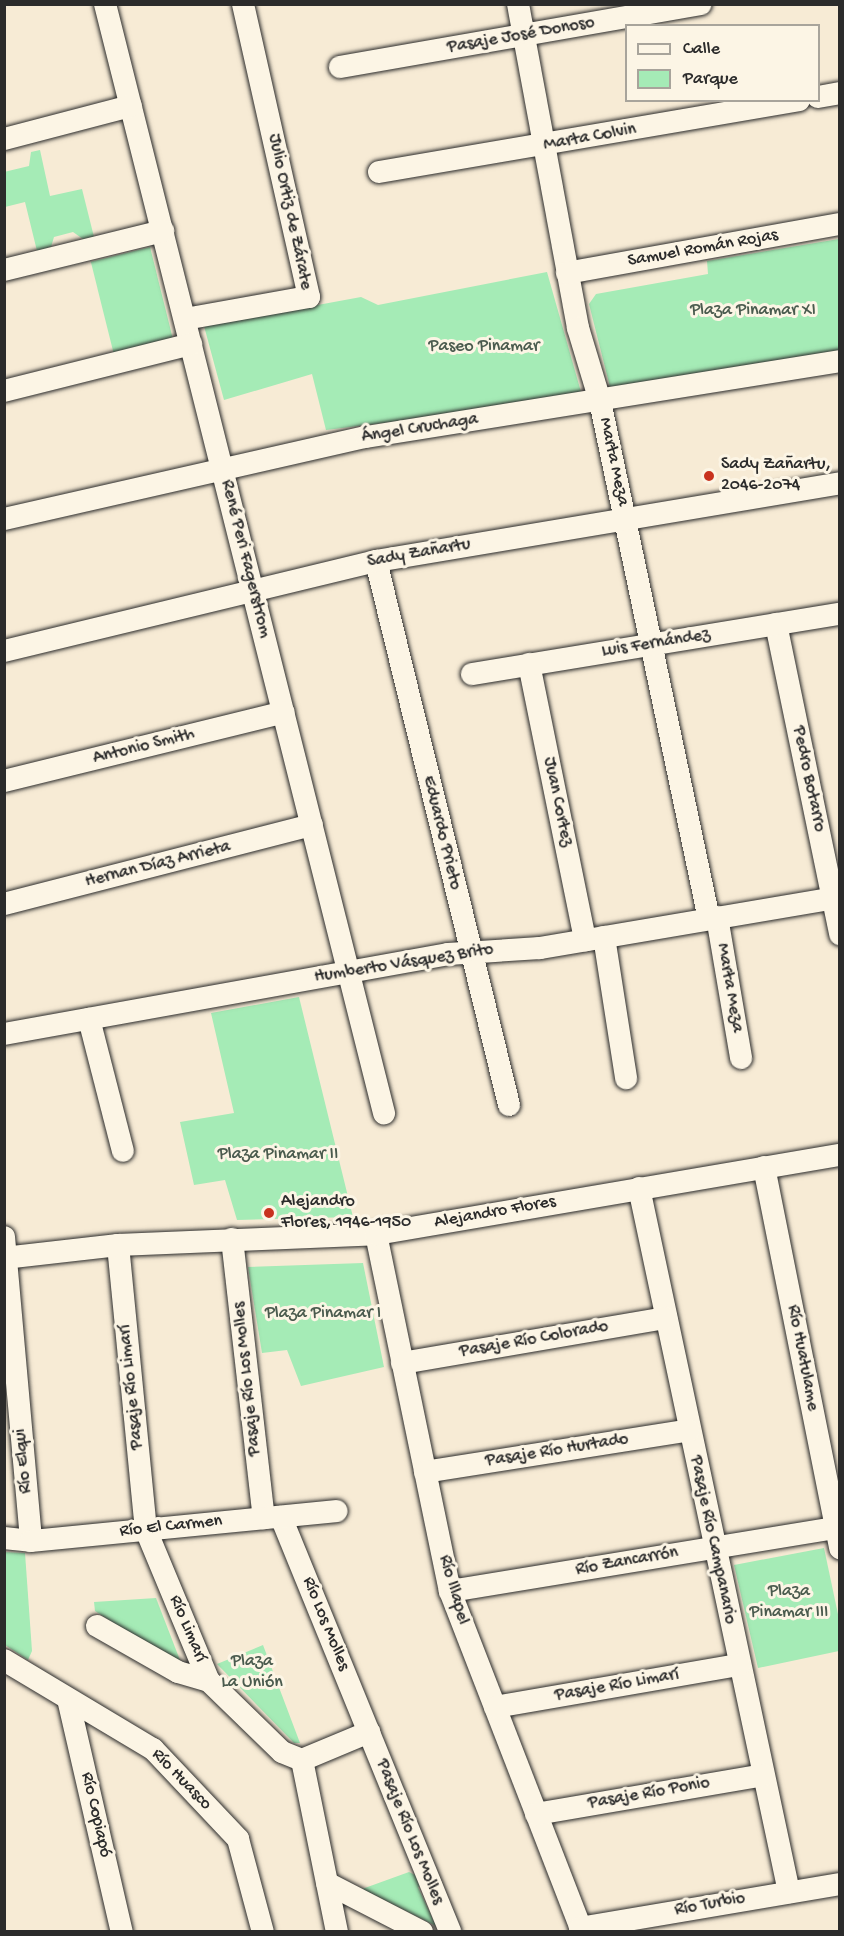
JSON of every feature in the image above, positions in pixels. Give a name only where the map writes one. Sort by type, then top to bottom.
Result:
[{"type":"street","name":"René Peri Fagerstrom","points":[[105,4],[384,1113]]},
{"type":"street","name":"Julio Ortiz de Zárate","points":[[185,319],[309,297],[243,4]]},
{"type":"street","name":"Marta Meza","points":[[518,4],[546,146],[567,273],[583,348],[600,401],[713,918],[741,1058]]},
{"type":"street","name":"Pasaje José Donoso","points":[[340,67],[701,4]]},
{"type":"street","points":[[820,97],[840,93]]},
{"type":"street","name":"Marta Colvin","points":[[380,172],[546,146],[788,102]]},
{"type":"street","points":[[4,139],[131,106]]},
{"type":"street","name":"Samuel Román Rojas","points":[[567,273],[840,224]]},
{"type":"street","points":[[4,270],[162,231]]},
{"type":"street","points":[[4,391],[191,344]]},
{"type":"street","name":"Ángel Cruchaga","points":[[4,519],[222,467],[366,437],[840,361]]},
{"type":"street","name":"Sady Zañartu","points":[[4,651],[252,589],[376,561],[840,483]]},
{"type":"street","name":"Eduardo Prieto","points":[[376,561],[509,1105]]},
{"type":"street","name":"Luis Fernández","points":[[472,674],[840,614]]},
{"type":"street","name":"Pedro Botarro","points":[[776,624],[836,898],[840,934]]},
{"type":"street","name":"Juan Cortez","points":[[529,664],[626,1078]]},
{"type":"street","name":"Antonio Smith","points":[[4,781],[284,712]]},
{"type":"street","name":"Hernan Díaz Arrieta","points":[[4,904],[312,825]]},
{"type":"street","name":"Humberto Vásquez Brito","points":[[4,1034],[470,950],[540,948],[836,898]]},
{"type":"street","points":[[89,1018],[123,1151]]},
{"type":"street","name":"Alejandro Flores","points":[[5,1251],[376,1234],[840,1155]]},
{"type":"street","name":"Río Huatulame","points":[[764,1167],[838,1535]]},
{"type":"street","name":"Pasaje Río Campanario","points":[[639,1188],[789,1892]]},
{"type":"street","name":"Río Illapel","points":[[376,1234],[450,1592],[581,1930]]},
{"type":"street","name":"Pasaje Río Los Molles","points":[[232,1239],[273,1517]]},
{"type":"street","name":"Pasaje Río Limarí","points":[[118,1245],[146,1530]]},
{"type":"street","name":"Río Elqui","points":[[5,1251],[31,1541]]},
{"type":"street","name":"Pasaje Río Colorado","points":[[402,1363],[666,1318]]},
{"type":"street","name":"Pasaje Río Hurtado","points":[[425,1472],[689,1430]]},
{"type":"street","name":"Río El Carmen","points":[[4,1538],[31,1541],[337,1511]]},
{"type":"street","name":"Río Los Molles","points":[[273,1517],[369,1732]]},
{"type":"street","name":"Río Limarí","points":[[146,1530],[209,1681],[282,1752],[302,1760]]},
{"type":"street","name":"Río Zancarrón","points":[[450,1592],[714,1547],[838,1535]]},
{"type":"street","points":[[97,1626],[178,1672],[209,1681]]},
{"type":"street","name":"Río Huasco","points":[[4,1660],[153,1749],[238,1839],[263,1932]]},
{"type":"street","name":"Pasaje Río Limarí","points":[[495,1707],[739,1665]]},
{"type":"street","name":"Río Copiapó","points":[[68,1699],[122,1932]]},
{"type":"street","points":[[337,1932],[302,1760],[369,1732]]},
{"type":"street","name":"Pasaje Río Los Molles","points":[[369,1732],[450,1932]]},
{"type":"street","name":"Pasaje Río Ponio","points":[[536,1814],[763,1775]]},
{"type":"street","points":[[327,1883],[422,1932]]},
{"type":"street","name":"Río Turbio","points":[[581,1930],[840,1884]]},
{"type":"green space","points":[[40,150],[50,196],[82,189],[94,237],[83,239],[73,232],[54,237],[51,247],[37,251],[25,202],[5,207],[4,172],[29,166],[31,152]]},
{"type":"green space","name":"Plaza Pinamar XI","points":[[839,239],[839,351],[611,391],[589,304],[596,294],[708,274],[707,261]]},
{"type":"green space","points":[[150,247],[173,340],[114,355],[91,262]]},
{"type":"green space","name":"Paseo Pinamar","points":[[547,272],[581,392],[489,410],[326,430],[312,374],[224,400],[204,326],[361,297],[378,305]]},
{"type":"green space","name":"Plaza Pinamar II","points":[[299,997],[353,1217],[237,1220],[225,1180],[194,1185],[180,1122],[234,1113],[211,1013]]},
{"type":"green space","name":"Plaza Pinamar I","points":[[363,1263],[384,1367],[301,1386],[287,1350],[262,1353],[248,1267]]},
{"type":"green space","name":"Plaza Pinamar III","points":[[824,1548],[839,1619],[839,1651],[758,1668],[734,1565]]},
{"type":"green space","points":[[4,1552],[25,1553],[32,1651],[28,1660],[5,1645]]},
{"type":"green space","name":"Plaza La Unión","points":[[156,1598],[183,1668],[95,1611],[94,1602]]},
{"type":"green space","name":"Plaza La Unión","points":[[263,1645],[300,1743],[294,1743],[217,1664]]},
{"type":"green space","points":[[409,1872],[417,1876],[421,1886],[418,1887],[436,1926],[362,1889]]},
{"type":"place","name":"Sady Zañartu, 2046-2074","points":[[709,476]]},
{"type":"place","name":"Alejandro Flores, 1946-1950","points":[[269,1213]]}]
